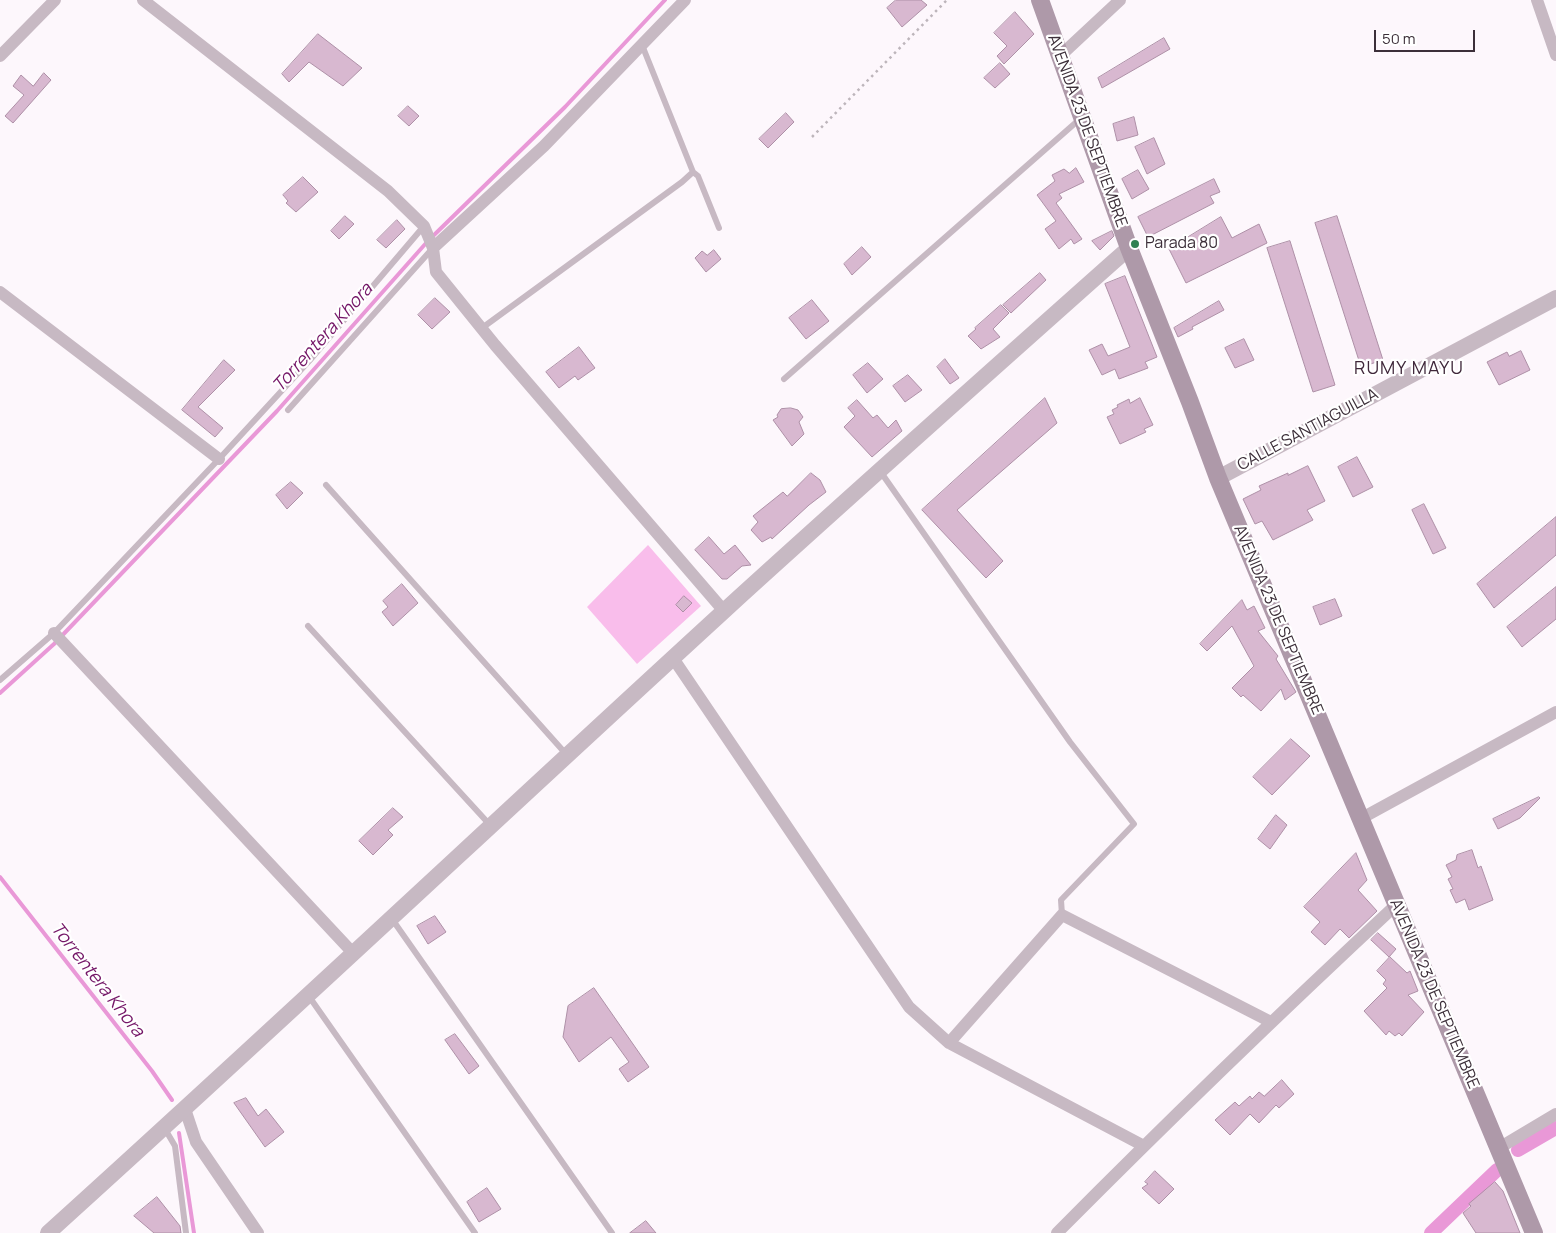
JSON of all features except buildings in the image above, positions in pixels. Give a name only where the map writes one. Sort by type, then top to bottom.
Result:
[{"type":"main road","name":"AVENIDA 23 DE SEPTIEMBRE","points":[[1040,0],[1129,248],[1218,478],[1362,818],[1396,905],[1534,1233]]},
{"type":"street","points":[[0,56],[55,0]]},
{"type":"street","points":[[143,0],[388,191],[424,226],[433,248],[436,272],[724,611]]},
{"type":"street","points":[[433,248],[544,146],[685,0]]},
{"type":"street","points":[[1060,56],[1120,0]]},
{"type":"street","points":[[1539,1],[1556,55]]},
{"type":"street","points":[[48,1233],[724,611],[1129,248]]},
{"type":"street","points":[[0,292],[220,459]]},
{"type":"street","name":"CALLE SANTIAGUILLA","points":[[1218,478],[1556,298]]},
{"type":"street","points":[[54,633],[353,954]]},
{"type":"street","points":[[673,658],[909,1007],[949,1043],[1144,1146]]},
{"type":"street","points":[[1362,818],[1556,712]]},
{"type":"street","points":[[1057,1233],[1271,1022],[1396,905]]},
{"type":"street","points":[[949,1043],[1062,915],[1271,1022]]},
{"type":"street","points":[[184,1109],[196,1142],[258,1233]]},
{"type":"street","points":[[1499,1148],[1556,1114]]},
{"type":"lane","points":[[642,46],[693,172],[698,176],[719,228]]},
{"type":"lane","points":[[784,379],[1082,117]]},
{"type":"lane","points":[[482,328],[682,182],[693,172]]},
{"type":"lane","points":[[0,680],[54,633],[220,459],[310,360],[424,226]]},
{"type":"lane","points":[[288,410],[433,248]]},
{"type":"lane","points":[[880,470],[1070,742],[1134,824],[1062,900],[1062,915]]},
{"type":"lane","points":[[326,485],[567,755]]},
{"type":"lane","points":[[308,626],[491,826]]},
{"type":"lane","points":[[391,918],[612,1233]]},
{"type":"lane","points":[[308,995],[475,1233]]},
{"type":"lane","points":[[164,1128],[175,1146],[186,1233]]},
{"type":"path","points":[[812,137],[947,0]]},
{"type":"shaded area","points":[[648,545],[701,606],[637,664],[587,607]]},
{"type":"waterway","name":"Torrentera Khora","points":[[432,237],[565,107],[665,0]]},
{"type":"waterway","name":"Torrentera Khora","points":[[0,693],[54,644],[277,411],[427,242]]},
{"type":"waterway","name":"Torrentera Khora","points":[[0,877],[152,1071],[172,1100]]},
{"type":"waterway","points":[[1518,1150],[1556,1128]]},
{"type":"waterway","name":"Torrentera Khora","points":[[179,1133],[194,1233]]},
{"type":"waterway","points":[[1431,1233],[1497,1170]]},
{"type":"place","name":"Parada 80","points":[[1135,244]]},
{"type":"district","name":"RUMY MAYU","points":[[1409,369]]}]
